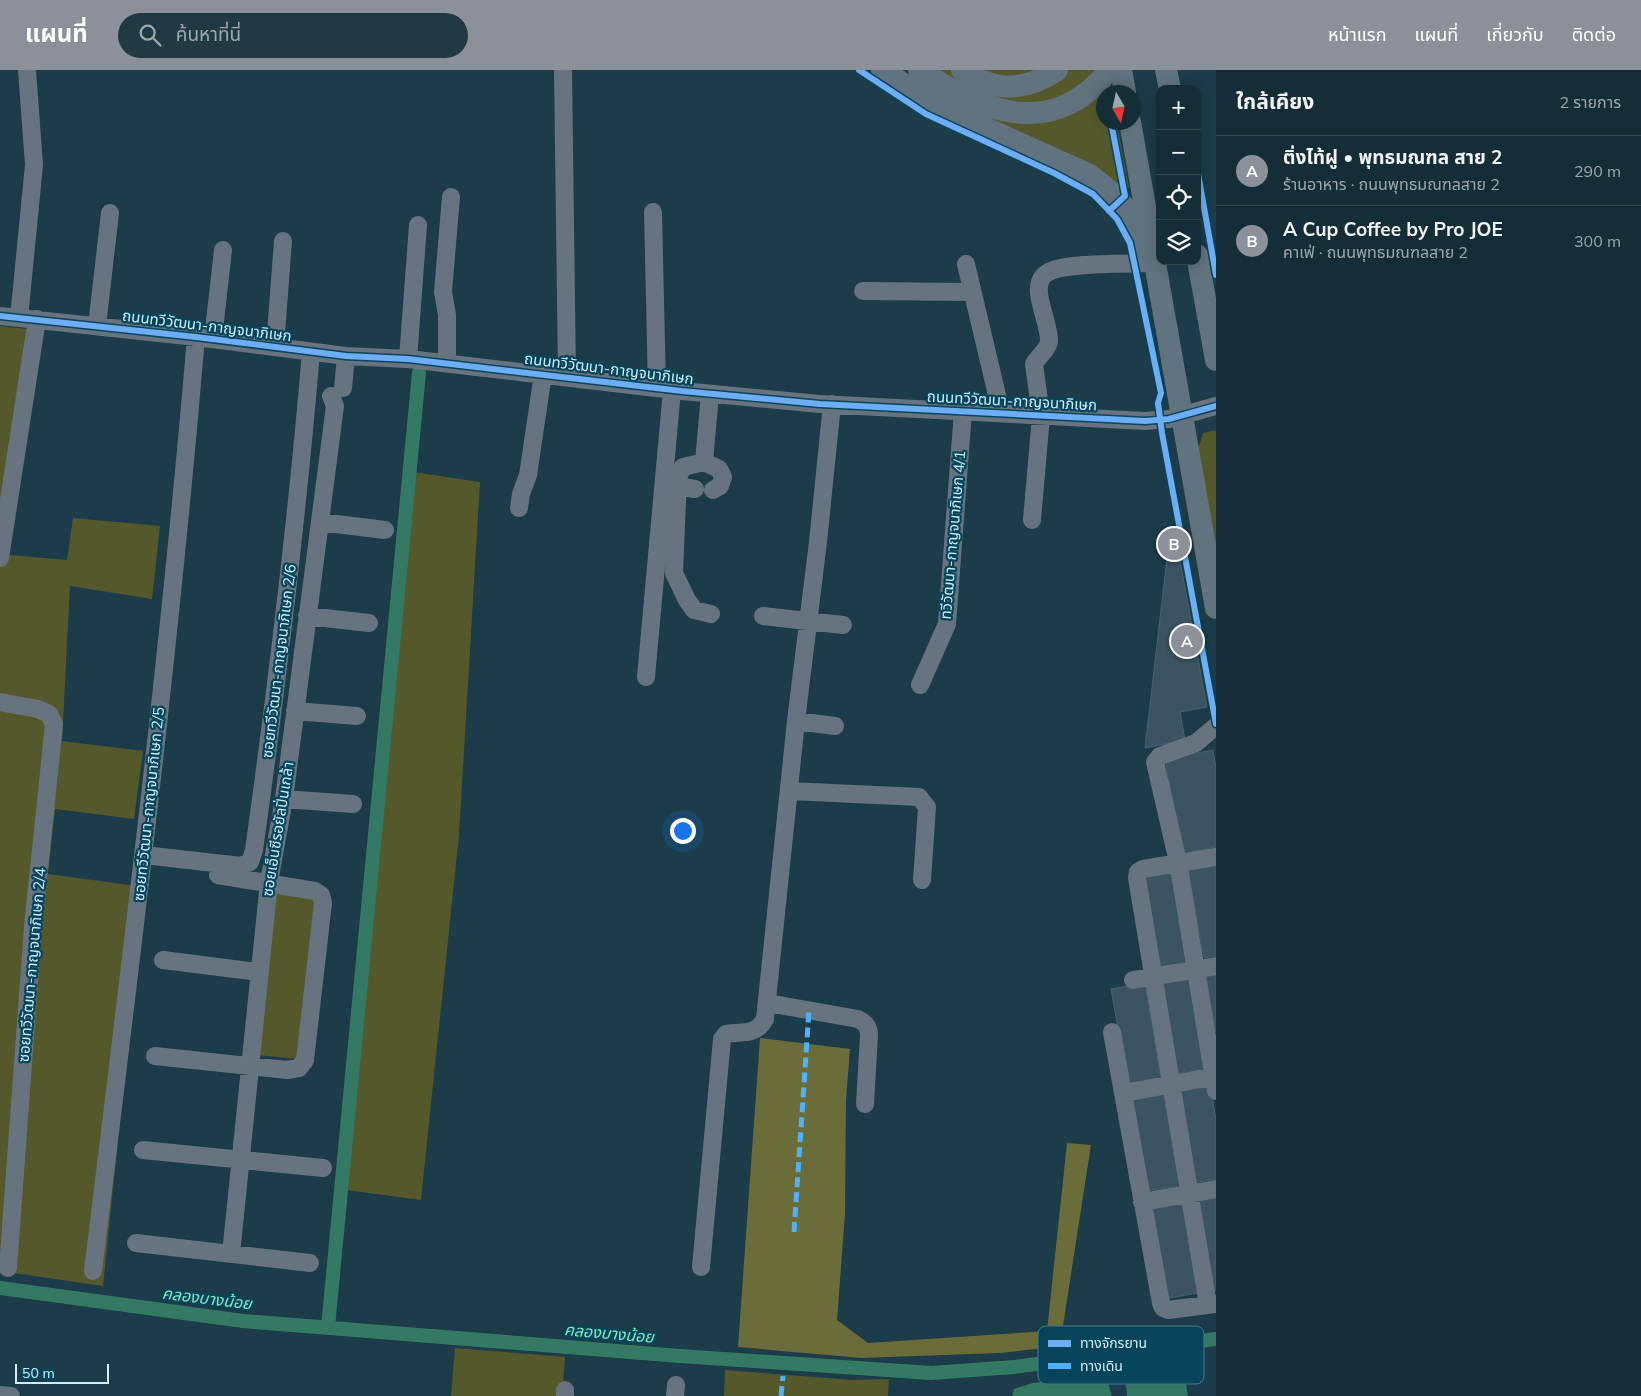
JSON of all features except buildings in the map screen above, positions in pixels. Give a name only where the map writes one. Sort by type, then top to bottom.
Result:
[{"type":"main road","points":[[882,70],[941,108],[1078,168],[1104,184],[1118,198],[1130,216],[1149,263],[1165,321]]},
{"type":"main road","points":[[919,70],[949,89],[982,105],[1006,111],[1029,113],[1052,109],[1075,100],[1090,89],[1109,70]]},
{"type":"main road","points":[[969,75],[1010,88],[1037,81],[1057,70]]},
{"type":"main road","points":[[1121,70],[1124,85]]},
{"type":"main road","points":[[1166,70],[1169,85]]},
{"type":"main road","points":[[1131,130],[1216,608]]},
{"type":"main road","points":[[1199,265],[1216,360]]},
{"type":"street","points":[[18,318],[34,165],[27,70]]},
{"type":"street","points":[[563,70],[567,376]]},
{"type":"street","points":[[446,363],[447,314],[443,292],[451,196]]},
{"type":"street","points":[[646,677],[664,389],[654,212]]},
{"type":"street","points":[[97,326],[110,213]]},
{"type":"street","points":[[408,359],[418,225]]},
{"type":"street","points":[[275,346],[283,241]]},
{"type":"street","name":"ซอยทวีวัฒนา-กาญจนาภิเษก 2/5","points":[[93,1271],[144,855],[186,464],[205,338],[223,250]]},
{"type":"street","points":[[1032,520],[1041,416],[1034,364],[1049,342],[1038,292],[1039,282],[1047,272],[1088,265],[1149,263]]},
{"type":"street","points":[[966,264],[1000,412]]},
{"type":"street","points":[[863,290],[972,292]]},
{"type":"street","name":"ถนนทวีวัฒนา-กาญจนาภิเษก","points":[[0,316],[275,346],[340,356],[408,359],[710,394],[832,404],[1146,421],[1183,415],[1216,406]]},
{"type":"street","points":[[0,558],[37,319]]},
{"type":"street","name":"ซอยทวีวัฒนา-กาญจนาภิเษก 2/6","points":[[144,855],[241,866],[250,862],[254,850],[280,659],[299,495],[311,352]]},
{"type":"street","name":"ซอยเอ็นซีรอยัลปิ่นเกล้า","points":[[231,1254],[251,1066],[258,972],[269,882],[284,799],[337,395],[340,356]]},
{"type":"street","points":[[519,508],[521,494],[528,475],[543,374]]},
{"type":"street","points":[[704,462],[710,394]]},
{"type":"street","points":[[701,1267],[722,1039],[726,1034],[758,1030],[765,1020],[768,1003],[796,721],[832,404]]},
{"type":"street","name":"ทวีวัฒนา-กาญจนาภิเษก 4/1","points":[[920,685],[947,624],[964,411]]},
{"type":"street","points":[[711,614],[694,610],[674,573],[677,486],[678,477],[683,467],[704,462],[720,468],[724,477],[720,486],[713,490]]},
{"type":"street","points":[[677,486],[695,489]]},
{"type":"street","points":[[320,522],[386,530]]},
{"type":"street","points":[[308,616],[369,623]]},
{"type":"street","points":[[763,616],[842,625]]},
{"type":"street","name":"ซอยทวีวัฒนา-กาญจนาภิเษก 2/4","points":[[0,702],[38,709],[49,714],[54,724],[33,927],[8,1268]]},
{"type":"street","points":[[295,711],[357,716]]},
{"type":"street","points":[[796,721],[835,726]]},
{"type":"street","points":[[1124,1092],[1170,1084],[1215,1081],[1178,862],[1156,759],[1196,743],[1216,726]]},
{"type":"street","points":[[789,792],[919,797],[927,807],[922,880]]},
{"type":"street","points":[[284,799],[353,804]]},
{"type":"street","points":[[1112,1032],[1163,1308],[1168,1310],[1212,1304],[1188,1194],[1137,878],[1138,872],[1143,869],[1216,857]]},
{"type":"street","points":[[155,1056],[287,1070],[298,1068],[305,1060],[323,903],[321,895],[315,891],[269,882],[167,869]]},
{"type":"street","points":[[164,960],[258,972]]},
{"type":"street","points":[[1133,980],[1216,966]]},
{"type":"street","points":[[768,1003],[858,1019],[864,1022],[869,1030],[865,1104]]},
{"type":"street","points":[[143,1150],[323,1168]]},
{"type":"street","points":[[1142,1202],[1216,1189]]},
{"type":"street","points":[[136,1243],[310,1263]]},
{"type":"street","points":[[0,1395],[11,1396]]},
{"type":"shaded area","points":[[929,70],[1108,70],[1111,85],[1096,85],[1096,130],[1118,130],[1129,187],[1124,194],[965,109]]},
{"type":"shaded area","points":[[0,326],[28,329],[0,517]]},
{"type":"shaded area","points":[[1215,430],[1216,552],[1198,449],[1203,433]]},
{"type":"shaded area","points":[[406,471],[480,482],[459,835],[421,1200],[339,1189]]},
{"type":"shaded area","points":[[73,518],[160,526],[152,599],[70,586],[62,741],[143,751],[134,819],[55,809],[48,874],[144,887],[103,1286],[0,1271],[0,554],[67,560]]},
{"type":"shaded area","points":[[274,893],[316,897],[299,1059],[257,1055]]},
{"type":"shaded area","points":[[760,1038],[850,1049],[846,1100],[845,1214],[837,1320],[868,1343],[1038,1332],[1038,1349],[1000,1353],[861,1358],[738,1347]]},
{"type":"shaded area","points":[[1067,1143],[1091,1145],[1063,1326],[1048,1326]]},
{"type":"shaded area","points":[[455,1348],[565,1357],[562,1396],[451,1396]]},
{"type":"shaded area","points":[[725,1370],[853,1380],[889,1379],[888,1396],[724,1396]]},
{"type":"shaded area","points":[[1033,1383],[1108,1384],[1112,1396],[1012,1396],[1014,1389]]},
{"type":"shaded area","points":[[1126,1384],[1186,1384],[1188,1396],[1127,1396]]},
{"type":"waterway","points":[[328,1327],[419,373]]},
{"type":"waterway","name":"คลองบางน้อย","points":[[0,1288],[243,1321],[680,1356],[931,1373],[1038,1364]]},
{"type":"waterway","name":"คลองบางน้อย","points":[[1204,1341],[1216,1339]]},
{"type":"marked path","points":[[794,1232],[809,1010]]},
{"type":"marked path","points":[[781,1396],[783,1376]]},
{"type":"cycle path","points":[[859,70],[926,114],[1054,173],[1093,194],[1117,219],[1130,243],[1161,393],[1158,403],[1162,433],[1216,724]]},
{"type":"cycle path","points":[[1109,211],[1125,196],[1113,130]]},
{"type":"cycle path","points":[[1198,175],[1216,275]]},
{"type":"cycle path","points":[[0,316],[196,337],[346,356],[408,359],[682,391],[820,404],[1145,421],[1169,419],[1216,406]]},
{"type":"place","name":"A Cup Coffee by Pro JOE","points":[[1174,544]]},
{"type":"place","name":"ติ่งไท้ฝู • พุทธมณฑล สาย 2","points":[[1187,641]]}]
